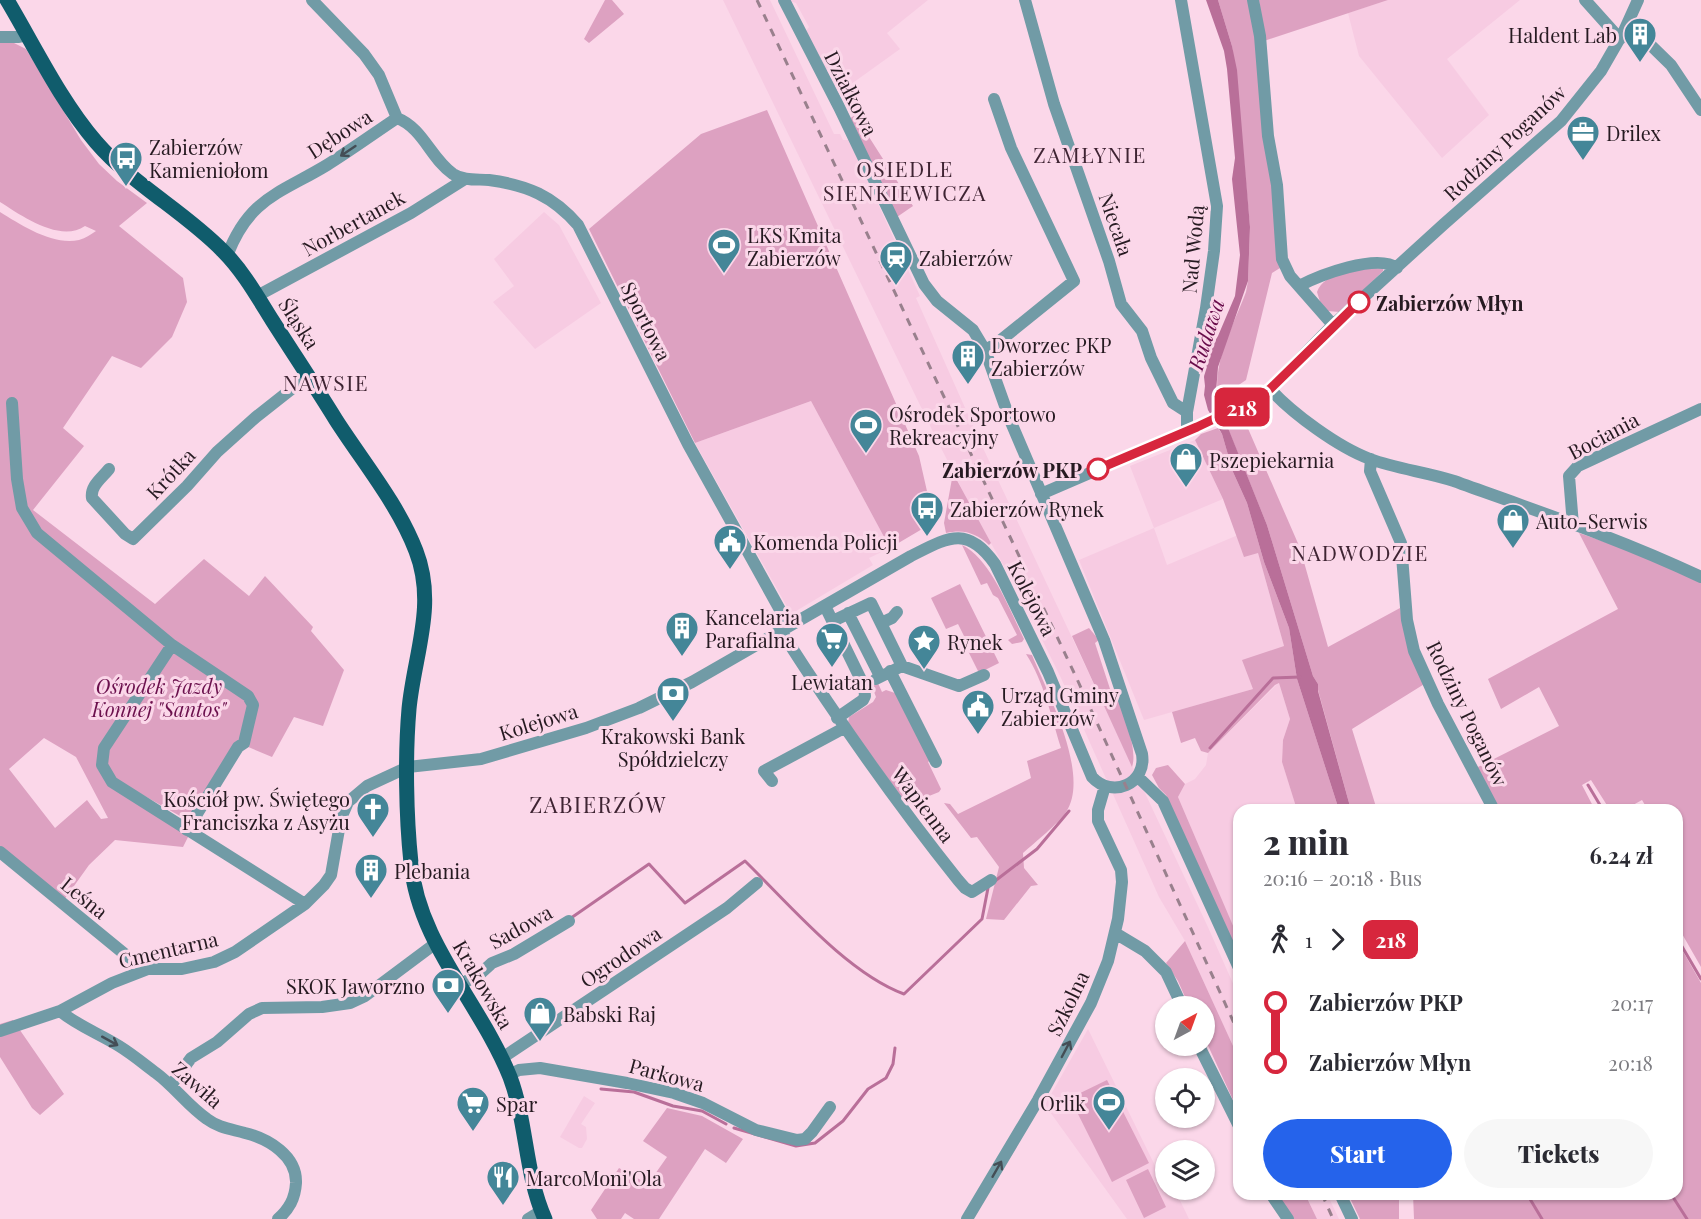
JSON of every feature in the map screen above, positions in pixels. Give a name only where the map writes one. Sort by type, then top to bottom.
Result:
[{"type":"main road","name":"Śląska","points":[[7,0],[57,85],[94,140],[127,172],[186,217],[227,256],[257,296],[388,499],[413,544],[421,565],[426,600],[424,623],[410,696],[408,767]]},
{"type":"main road","name":"Krakowska","points":[[408,767],[413,878],[420,906],[436,943],[502,1058],[509,1075],[522,1119],[538,1216]]},
{"type":"street","name":"Dębowa","points":[[227,256],[236,232],[261,203],[336,159],[397,118],[379,75],[369,60],[312,0]]},
{"type":"street","name":"Działkowa","points":[[784,0],[839,107],[924,284],[937,301],[973,330],[985,350]]},
{"type":"street","name":"Niecała","points":[[1025,0],[1054,104],[1109,261],[1121,304],[1142,331],[1151,358],[1173,403],[1187,412]]},
{"type":"street","name":"Nad Wodą","points":[[1181,0],[1217,206],[1214,251],[1206,308],[1187,412],[1192,429]]},
{"type":"street","points":[[1253,0],[1260,36],[1268,136],[1276,185],[1282,259],[1290,276],[1334,325]]},
{"type":"street","points":[[1585,0],[1620,39]]},
{"type":"street","name":"Rodziny Poganów","points":[[1041,495],[1243,407],[1270,389],[1334,325],[1562,121],[1591,84],[1620,39],[1638,0]]},
{"type":"street","points":[[1628,23],[1671,65],[1701,110]]},
{"type":"street","points":[[0,37],[28,35]]},
{"type":"street","points":[[994,99],[1011,148],[1074,281],[996,344],[985,350],[1010,420],[1096,620],[1142,753],[1143,765],[1138,777],[1131,784],[1119,788],[1105,786]]},
{"type":"street","name":"Sportowa","points":[[397,118],[404,121],[422,138],[441,163],[453,174],[465,179],[521,186],[550,198],[578,225],[680,429],[785,628]]},
{"type":"street","name":"Norbertanek","points":[[257,296],[411,213],[465,179]]},
{"type":"street","points":[[1299,286],[1329,272],[1371,264],[1388,263],[1397,268]]},
{"type":"street","name":"Krótka","points":[[109,469],[91,491],[92,498],[125,534],[133,538],[187,486],[217,452],[256,417],[308,376]]},
{"type":"street","points":[[1270,389],[1299,416],[1371,459],[1431,473],[1656,556],[1701,577]]},
{"type":"street","points":[[12,403],[17,479],[22,508],[37,533],[172,645],[248,696],[253,705],[244,743],[238,747],[188,830]]},
{"type":"street","name":"Bociania","points":[[1573,525],[1569,476],[1578,466],[1701,409]]},
{"type":"street","name":"Rodziny Poganów","points":[[1371,459],[1370,471],[1401,543],[1407,621],[1414,651],[1491,804]]},
{"type":"street","name":"Kolejowa","points":[[408,767],[481,759],[586,728],[639,708],[688,684],[940,541],[960,538],[975,543],[988,554],[995,564],[1048,672],[1089,772],[1094,780],[1105,786]]},
{"type":"street","points":[[887,673],[881,623],[871,603],[842,620],[887,673],[936,762]]},
{"type":"street","points":[[772,781],[764,771],[840,723],[865,696],[864,686],[825,606]]},
{"type":"street","points":[[881,623],[892,618],[897,612]]},
{"type":"street","name":"Wapienna","points":[[785,628],[840,723],[916,828],[965,888],[972,892],[991,880]]},
{"type":"street","points":[[172,645],[104,748],[102,765],[112,782],[305,904]]},
{"type":"street","points":[[887,673],[959,686],[984,675]]},
{"type":"street","name":"Cmentarna","points":[[0,1031],[60,1011],[112,983],[148,969],[182,969],[214,962],[235,952],[305,904],[331,875],[341,818],[348,802],[367,786],[408,767]]},
{"type":"street","points":[[1138,777],[1163,801],[1233,955]]},
{"type":"street","name":"Szkolna","points":[[967,1219],[1038,1100],[1091,1003],[1108,961],[1118,920],[1122,876],[1098,821],[1098,810],[1105,786]]},
{"type":"street","name":"Leśna","points":[[0,852],[127,956],[148,969]]},
{"type":"street","name":"Ogrodowa","points":[[502,1058],[727,908],[757,883]]},
{"type":"street","name":"Sadowa","points":[[460,985],[492,963],[514,954],[569,921]]},
{"type":"street","points":[[1115,933],[1145,951],[1166,972],[1177,996]]},
{"type":"street","points":[[172,1084],[191,1058],[217,1042],[249,1014],[261,1008],[322,1007],[350,1003],[365,996],[436,943]]},
{"type":"street","name":"Zawiła","points":[[60,1011],[71,1020],[118,1046],[172,1084],[188,1104],[207,1120],[220,1127],[247,1133],[269,1142],[286,1155],[294,1167],[295,1194],[291,1204],[278,1219]]},
{"type":"street","points":[[1205,1056],[1233,1114]]},
{"type":"street","name":"Parkowa","points":[[509,1075],[519,1070],[540,1068],[674,1093],[703,1103],[756,1130],[797,1140],[805,1139],[830,1107]]},
{"type":"street","points":[[1274,1200],[1288,1219]]},
{"type":"street","points":[[1344,1200],[1352,1219]]},
{"type":"shaded area","points":[[723,0],[770,0],[834,134],[840,134],[843,140],[849,140],[920,296],[916,298],[983,448],[1233,984],[1233,1046],[1215,1007],[1215,996],[1210,996],[1185,941],[1159,897],[1061,678],[1017,589],[975,515]]},
{"type":"shaded area","points":[[786,0],[928,0],[887,33],[900,49],[836,95],[803,34],[809,27],[796,3]]},
{"type":"shaded area","points":[[1206,0],[1218,0],[1237,70],[1250,227],[1248,281],[1218,367],[1216,392],[1220,408],[1267,525],[1313,676],[1318,684],[1349,804],[1337,804],[1297,679],[1289,628],[1264,562],[1247,503],[1233,472],[1222,434],[1208,410],[1204,395],[1206,364],[1235,296],[1240,255],[1232,179],[1235,158],[1224,51]]},
{"type":"shaded area","points":[[1388,0],[1520,0],[1447,59],[1489,115],[1442,158],[1359,56],[1348,13]]},
{"type":"shaded area","points":[[544,212],[559,225],[601,303],[535,349],[493,302],[514,286],[494,259]]},
{"type":"shaded area","points":[[811,401],[890,548],[869,558],[873,565],[791,614],[695,443]]},
{"type":"shaded area","points":[[1195,440],[1223,499],[1154,528],[1130,466]]},
{"type":"shaded area","points":[[1154,528],[1167,565],[1238,535],[1258,553],[1284,646],[1270,652],[1253,689],[1144,720],[1079,560]]},
{"type":"shaded area","points":[[1279,683],[1290,719],[1283,740],[1282,762],[1295,804],[1233,804],[1233,927],[1178,797],[1185,784],[1195,779],[1206,765],[1208,753]]},
{"type":"shaded area","points":[[1088,1029],[1155,1166],[1155,1200],[1180,1200],[1189,1219],[1127,1219],[1045,1105]]},
{"type":"shaded area","points":[[584,1096],[595,1103],[581,1124],[586,1127],[587,1139],[582,1148],[579,1148],[560,1137]]},
{"type":"shaded area","points":[[1308,1200],[1330,1200],[1339,1219],[1317,1219]]},
{"type":"green space","points":[[605,0],[612,0],[624,14],[589,43],[584,39]]},
{"type":"green space","points":[[1218,0],[1251,0],[1274,178],[1280,268],[1272,273],[1246,380],[1230,391],[1233,398],[1242,396],[1242,400],[1220,408],[1217,378],[1229,334],[1246,292],[1250,227],[1232,46]]},
{"type":"green space","points":[[1259,0],[1388,0],[1264,41]]},
{"type":"green space","name":"Ośrodek Jazdy Konnej \"Santos\"","points":[[0,40],[8,40],[26,49],[81,140],[99,164],[117,181],[147,203],[119,226],[183,278],[187,302],[172,337],[141,368],[112,356],[63,428],[84,446],[33,510],[155,604],[204,559],[249,596],[265,576],[313,627],[311,631],[344,670],[323,726],[294,717],[272,757],[246,746],[187,820],[104,773],[189,835],[183,847],[115,840],[89,865],[64,900],[0,846],[0,212],[38,233],[59,240],[79,240],[96,231],[85,226],[75,230],[53,230],[41,226],[0,202]],"holes":[[[44,738],[76,757],[108,818],[101,819],[87,800],[55,828],[9,769]]]},
{"type":"green space","points":[[767,110],[919,456],[934,522],[890,548],[811,401],[695,443],[589,229],[701,134]]},
{"type":"green space","points":[[855,115],[913,206],[897,217],[849,119]]},
{"type":"green space","points":[[1383,269],[1383,271],[1340,312],[1327,311],[1321,305],[1317,292],[1327,280],[1342,273]]},
{"type":"green space","points":[[1243,417],[1300,548],[1328,647],[1400,608],[1406,640],[1426,683],[1352,729],[1375,804],[1349,804],[1318,684],[1313,676],[1267,525],[1226,424]]},
{"type":"green space","points":[[1218,428],[1222,434],[1233,472],[1247,503],[1264,562],[1289,628],[1297,679],[1337,804],[1295,804],[1282,762],[1283,740],[1290,719],[1279,683],[1208,753],[1201,751],[1195,738],[1181,743],[1172,712],[1253,689],[1242,660],[1284,646],[1258,553],[1244,557],[1223,499],[1195,440],[1201,434]]},
{"type":"green space","points":[[953,473],[991,543],[989,545],[969,533],[946,533],[944,523]]},
{"type":"green space","points":[[1579,533],[1654,559],[1701,580],[1701,967],[1683,936],[1683,804],[1644,804],[1642,800],[1635,804],[1606,804],[1591,780],[1582,785],[1592,804],[1496,804],[1476,768],[1559,726],[1539,687],[1501,709],[1488,679],[1618,609]]},
{"type":"green space","points":[[962,545],[982,562],[991,574],[1024,639],[1022,642],[1012,644],[1008,640],[1017,635],[998,598],[993,595],[987,583],[981,585]]},
{"type":"green space","points":[[960,584],[999,663],[979,673],[963,641],[966,640],[958,624],[946,629],[931,598]]},
{"type":"green space","points":[[1089,628],[1099,640],[1095,643],[1112,695],[1118,699],[1127,723],[1132,742],[1132,767],[1072,636]]},
{"type":"green space","points":[[1026,654],[1032,655],[1064,734],[1073,777],[1072,796],[1063,817],[1023,853],[1024,868],[1038,885],[1031,886],[1004,920],[986,919],[999,867],[977,837],[971,838],[944,803],[950,804],[958,814],[1031,778],[1027,761],[1061,748],[1042,688]]},
{"type":"green space","points":[[877,681],[882,692],[886,690],[898,694],[931,760],[928,762],[941,789],[939,792],[914,802],[904,801],[848,723],[849,717],[873,702],[876,697],[871,684]]},
{"type":"green space","points":[[1168,765],[1185,784],[1178,797],[1233,926],[1233,943],[1166,795],[1152,775],[1156,768]]},
{"type":"green space","points":[[1185,941],[1210,996],[1185,996],[1166,963]]},
{"type":"green space","points":[[1683,952],[1701,983],[1701,1219],[1414,1219],[1413,1200],[1683,1200]]},
{"type":"green space","points":[[1215,1007],[1233,1046],[1233,1100],[1213,1056],[1215,1056]]},
{"type":"green space","points":[[13,1020],[64,1094],[40,1115],[32,1108],[0,1057],[0,1024]]},
{"type":"green space","name":"Orlik","points":[[1107,1080],[1149,1163],[1112,1182],[1070,1098]]},
{"type":"green space","points":[[667,1108],[702,1116],[743,1139],[726,1163],[705,1149],[659,1219],[634,1219],[625,1213],[621,1219],[597,1219],[591,1210],[619,1168],[648,1184],[667,1157],[643,1141]]},
{"type":"green space","points":[[1148,1169],[1155,1184],[1155,1200],[1163,1200],[1166,1207],[1144,1218],[1126,1180]]},
{"type":"green space","points":[[1281,1200],[1308,1200],[1317,1219],[1294,1219]]},
{"type":"green space","points":[[1351,1200],[1399,1200],[1399,1219],[1360,1219]]},
{"type":"waterway","points":[[1210,748],[1273,678],[1300,677]]},
{"type":"waterway","points":[[1588,785],[1599,804]]},
{"type":"waterway","points":[[995,881],[1037,849],[1069,811]]},
{"type":"waterway","points":[[571,918],[649,864],[685,903],[745,861],[840,954],[883,984],[904,994],[982,919],[988,888]]},
{"type":"waterway","points":[[1683,948],[1701,979]]},
{"type":"waterway","points":[[734,1128],[796,1146],[815,1143],[843,1121],[868,1089],[886,1078],[893,1064],[895,1048]]},
{"type":"waterway","points":[[601,1089],[634,1092],[673,1106],[702,1111],[726,1124]]},
{"type":"waterway","points":[[1531,1200],[1542,1219]]},
{"type":"waterway","points":[[1675,1200],[1687,1219]]},
{"type":"railway","points":[[757,0],[1077,679],[1233,1021]]},
{"type":"railway","points":[[1325,1200],[1333,1219]]},
{"type":"bus line","name":"218","points":[[1098,469],[1243,407],[1270,389],[1359,302]]},
{"type":"place","name":"Haldent Lab","points":[[1640,63]]},
{"type":"place","name":"Drilex","points":[[1583,161]]},
{"type":"place","name":"Zabierzów Kamieniołom","points":[[126,187]]},
{"type":"place","name":"LKS Kmita Zabierzów","points":[[724,274]]},
{"type":"place","name":"Zabierzów","points":[[896,286]]},
{"type":"place","name":"Zabierzów Młyn","points":[[1359,302]]},
{"type":"place","name":"Dworzec PKP Zabierzów","points":[[968,385]]},
{"type":"place","name":"Ośrodek Sportowo Rekreacyjny","points":[[866,454]]},
{"type":"place","name":"Zabierzów PKP","points":[[1098,469]]},
{"type":"place","name":"Pszepiekarnia","points":[[1186,488]]},
{"type":"place","name":"Zabierzów Rynek","points":[[927,537]]},
{"type":"place","name":"Auto-Serwis","points":[[1513,549]]},
{"type":"place","name":"Komenda Policji","points":[[730,570]]},
{"type":"place","name":"Kancelaria Parafialna","points":[[682,657]]},
{"type":"place","name":"Lewiatan","points":[[832,668]]},
{"type":"place","name":"Rynek","points":[[924,670]]},
{"type":"place","name":"Krakowski Bank Spółdzielczy","points":[[673,722]]},
{"type":"place","name":"Urząd Gminy Zabierzów","points":[[978,735]]},
{"type":"place","name":"Kościół pw. Świętego Franciszka z Asyżu","points":[[373,838]]},
{"type":"place","name":"Plebania","points":[[371,899]]},
{"type":"place","name":"SKOK Jaworzno","points":[[448,1014]]},
{"type":"place","name":"Babski Raj","points":[[540,1042]]},
{"type":"place","name":"Orlik","points":[[1109,1131]]},
{"type":"place","name":"Spar","points":[[473,1132]]},
{"type":"place","name":"MarcoMoni'Ola","points":[[503,1206]]},
{"type":"district","name":"ZAMŁYNIE","points":[[1090,154]]},
{"type":"district","name":"OSIEDLE SIENKIEWICZA","points":[[905,180]]},
{"type":"district","name":"NAWSIE","points":[[326,382]]},
{"type":"district","name":"NADWODZIE","points":[[1360,552]]},
{"type":"district","name":"ZABIERZÓW","points":[[598,804]]},
{"type":"water label","name":"Rudawa","points":[[1205,334]]}]
